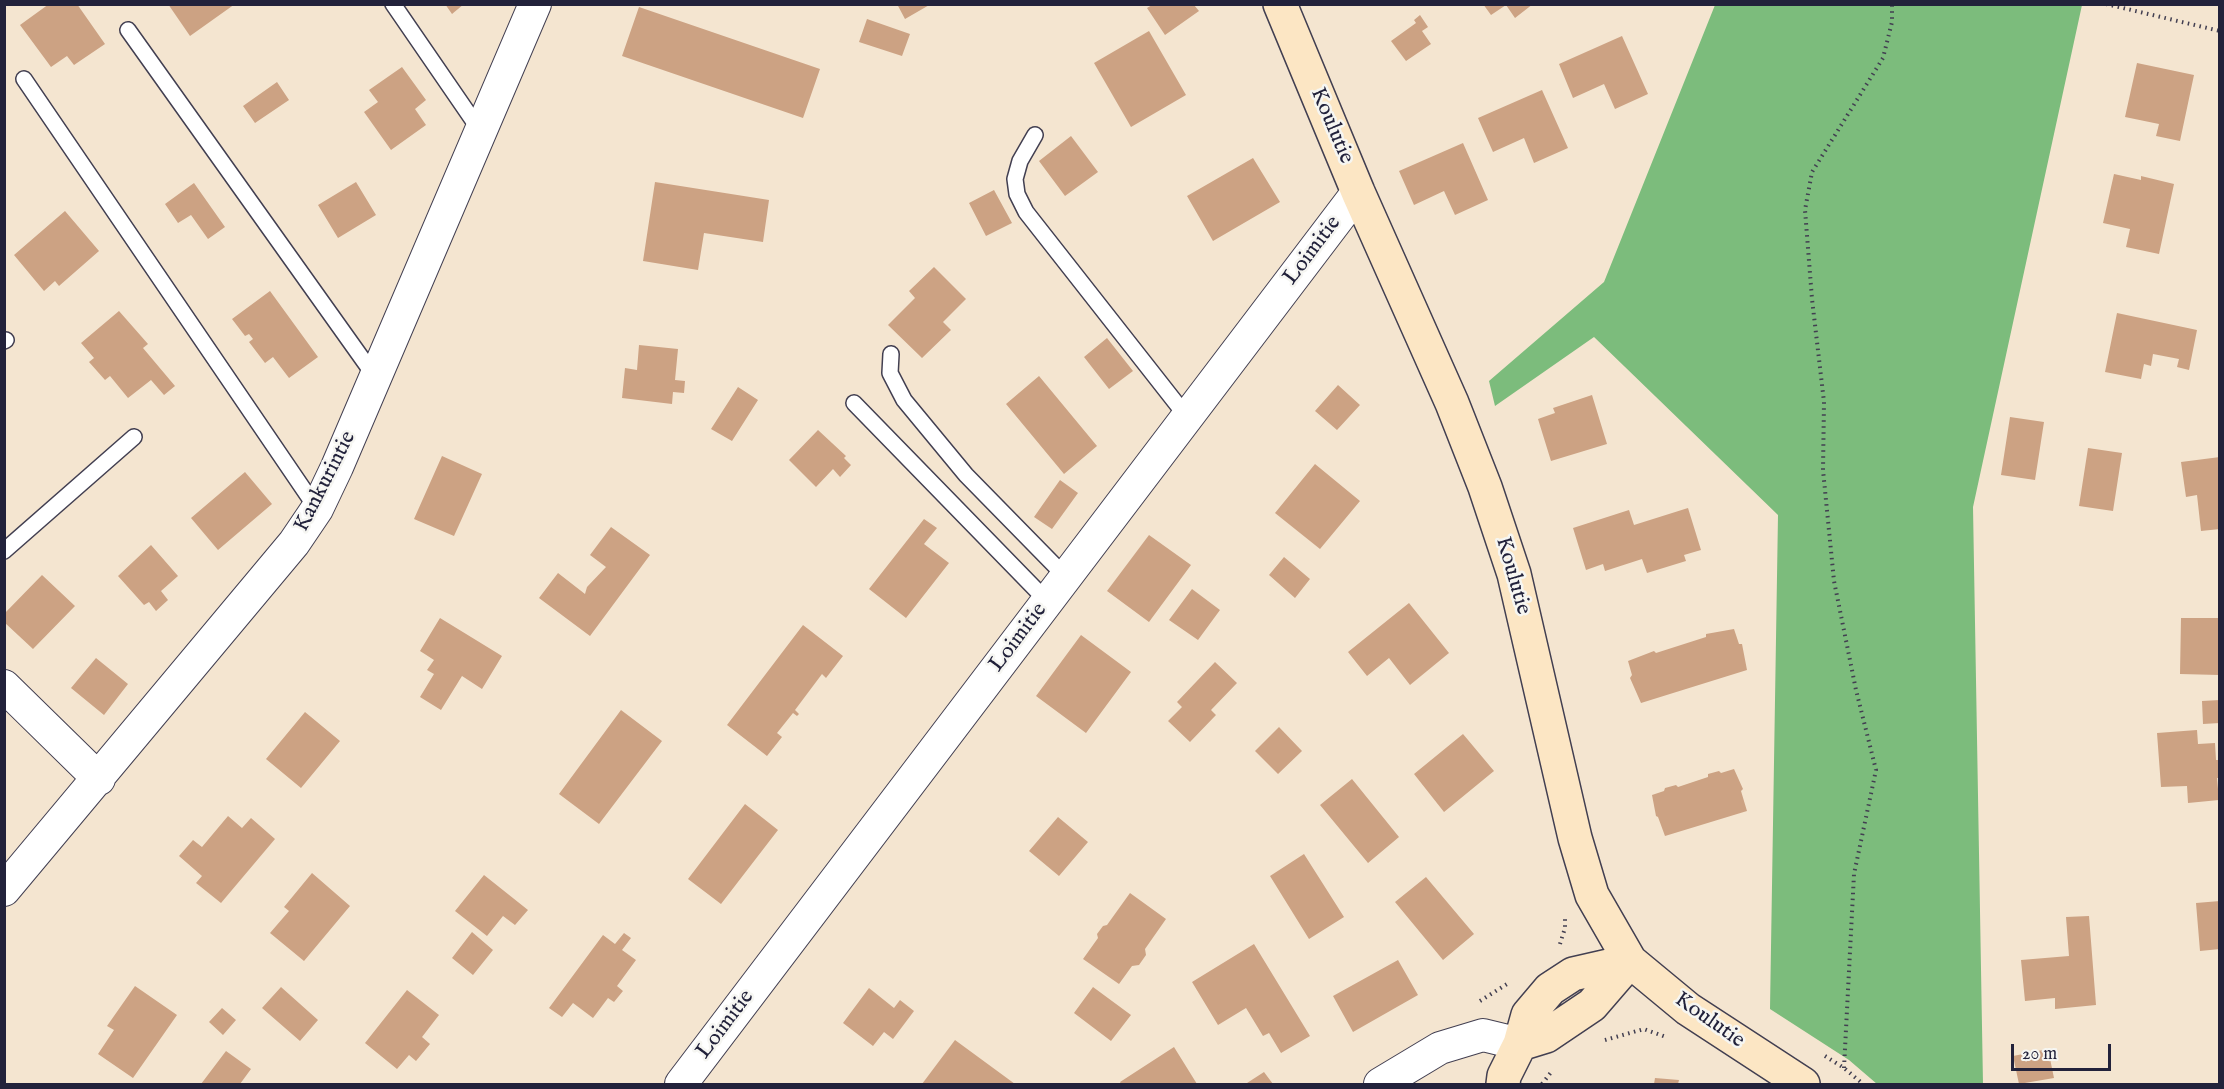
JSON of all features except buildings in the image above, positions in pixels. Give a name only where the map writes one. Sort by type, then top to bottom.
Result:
[{"type":"street","name":"Kankurintie","points":[[4,890],[294,543],[316,509],[338,467],[535,4]]},
{"type":"street","name":"Koulutie","points":[[1280,4],[1358,192],[1452,403],[1485,487],[1514,574],[1575,838],[1592,895],[1630,961],[1688,1009],[1803,1084]]},
{"type":"street","name":"Loimitie","points":[[681,1084],[1358,192]]},
{"type":"street","points":[[4,686],[99,779]]},
{"type":"street","points":[[1380,1084],[1440,1048],[1483,1035],[1520,1044],[1546,1036],[1592,1005],[1630,961]]},
{"type":"street","points":[[1503,1084],[1504,1076],[1520,1044]]},
{"type":"lane","points":[[393,4],[481,132]]},
{"type":"lane","points":[[128,30],[376,378]]},
{"type":"lane","points":[[24,79],[316,509]]},
{"type":"lane","points":[[1035,135],[1020,161],[1015,179],[1017,194],[1026,212],[1187,417]]},
{"type":"lane","points":[[891,354],[890,374],[904,400],[966,475],[1065,576]]},
{"type":"lane","points":[[854,403],[1047,601]]},
{"type":"lane","points":[[4,551],[134,436]]},
{"type":"path","points":[[1844,1068],[1854,874],[1876,770],[1856,690],[1834,581],[1823,470],[1824,402],[1805,210],[1812,172],[1883,58],[1892,22],[1892,4]]},
{"type":"path","points":[[2106,4],[2220,31]]},
{"type":"path","points":[[1555,951],[1560,946],[1565,928],[1564,916]]},
{"type":"path","points":[[1477,1003],[1516,979]]},
{"type":"path","points":[[1595,1042],[1644,1029],[1672,1040]]},
{"type":"path","points":[[1542,1084],[1550,1072],[1559,1065]]},
{"type":"green space","points":[[1715,5],[2082,5],[1973,507],[1983,1084],[1877,1084],[1849,1060],[1770,1009],[1778,515],[1594,337],[1495,406],[1489,381],[1604,282]]}]
